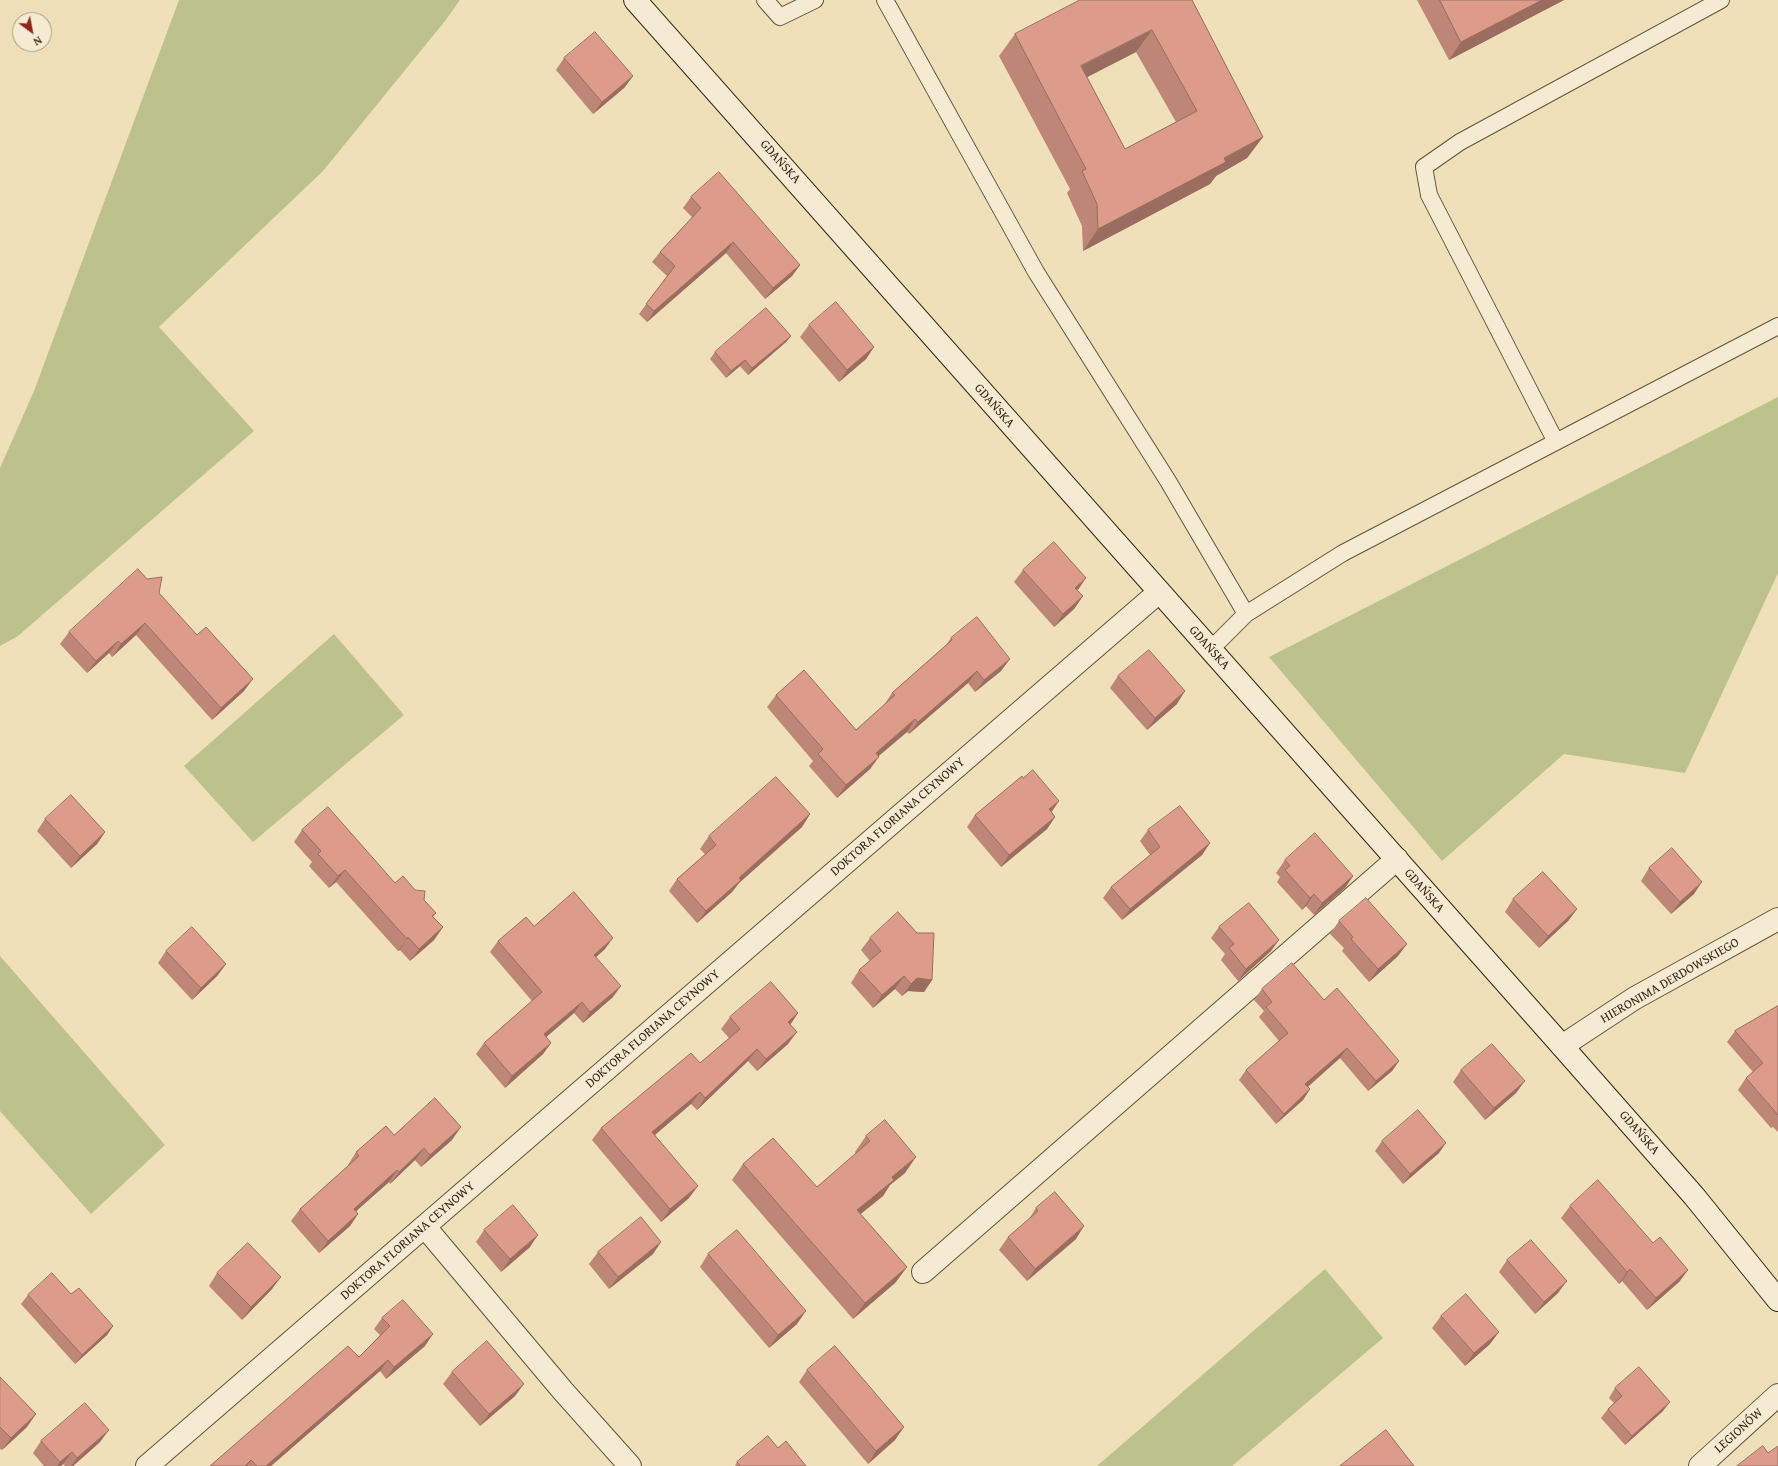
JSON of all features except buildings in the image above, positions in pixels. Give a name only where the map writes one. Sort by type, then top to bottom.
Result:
[{"type":"street","name":"GDAŃSKA","points":[[635,0],[1694,1196],[1778,1300]]},
{"type":"street","name":"DOKTORA FLORIANA CEYNOWY","points":[[146,1466],[1159,592]]},
{"type":"street","points":[[923,1272],[1397,859]]},
{"type":"street","name":"HIERONIMA DERDOWSKIEGO","points":[[1562,1046],[1635,998],[1778,919]]},
{"type":"street","points":[[425,1226],[563,1391],[630,1466]]},
{"type":"street","name":"LEGIONÓW","points":[[1700,1466],[1778,1395]]},
{"type":"lane","points":[[765,0],[780,17],[815,0]]},
{"type":"lane","points":[[885,0],[1036,272],[1168,481],[1246,614]]},
{"type":"lane","points":[[1556,442],[1429,196],[1424,167],[1460,142],[1721,0]]},
{"type":"lane","points":[[1211,649],[1246,614],[1342,553],[1778,326]]},
{"type":"green space","points":[[179,0],[460,0],[445,21],[323,171],[159,327],[254,431],[18,636],[0,646],[0,468],[34,391]]},
{"type":"green space","points":[[1778,397],[1778,573],[1685,773],[1564,754],[1442,861],[1269,657]]},
{"type":"green space","points":[[334,634],[404,715],[253,842],[184,766]]},
{"type":"green space","points":[[0,956],[165,1145],[91,1214],[0,1111]]},
{"type":"green space","points":[[1325,1269],[1383,1338],[1232,1466],[1097,1466]]}]
